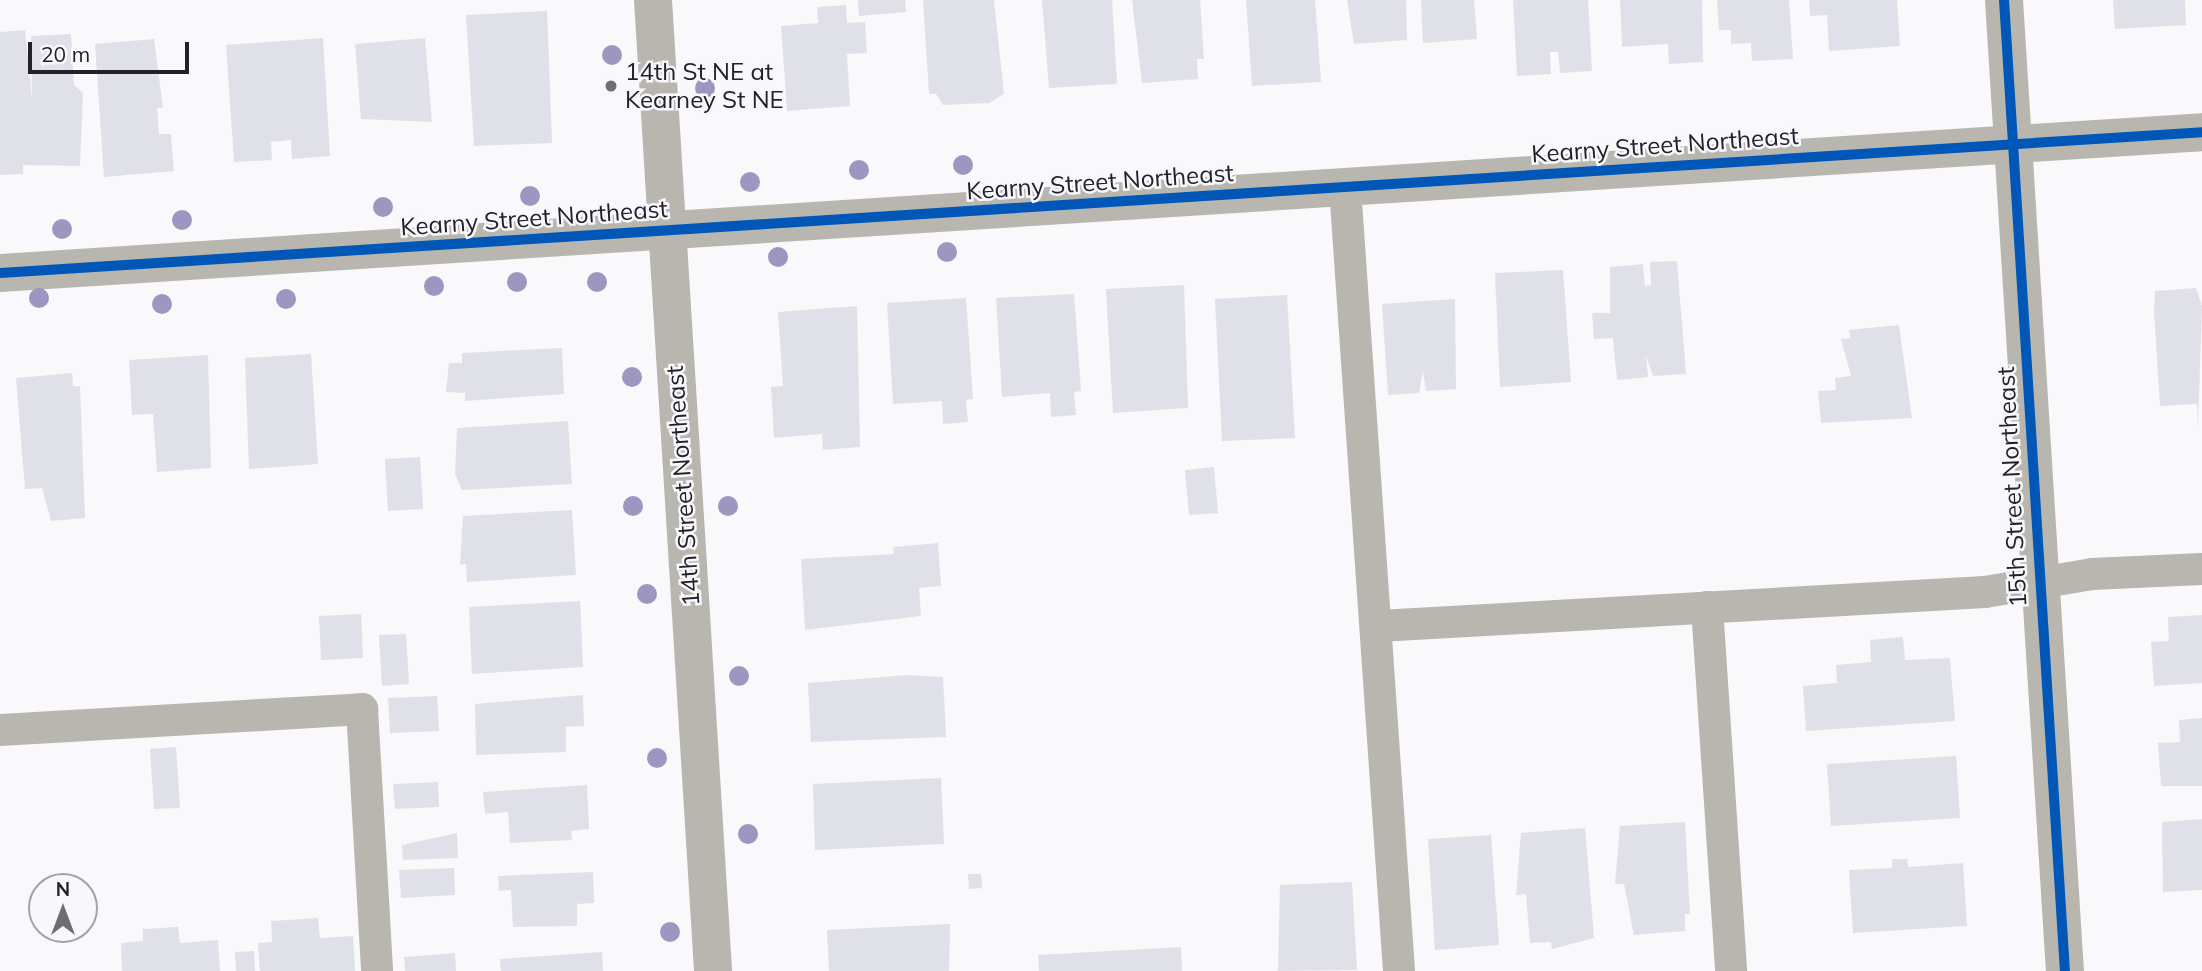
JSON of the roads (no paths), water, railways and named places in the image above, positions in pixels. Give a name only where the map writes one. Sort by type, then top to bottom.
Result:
[{"type":"street","name":"14th Street Northeast","points":[[653,0],[713,971]]},
{"type":"street","name":"15th Street Northeast","points":[[2004,0],[2038,586],[2065,971]]},
{"type":"street","name":"Kearny Street Northeast","points":[[0,273],[2202,132]]},
{"type":"lane","points":[[1345,187],[1379,626],[1399,971]]},
{"type":"lane","points":[[1379,626],[2038,586],[2091,574],[2202,569]]},
{"type":"lane","points":[[1707,607],[1731,971]]},
{"type":"lane","points":[[0,730],[362,709],[377,971]]},
{"type":"place","name":"14th St NE at Kearney St NE","points":[[611,86]]}]
